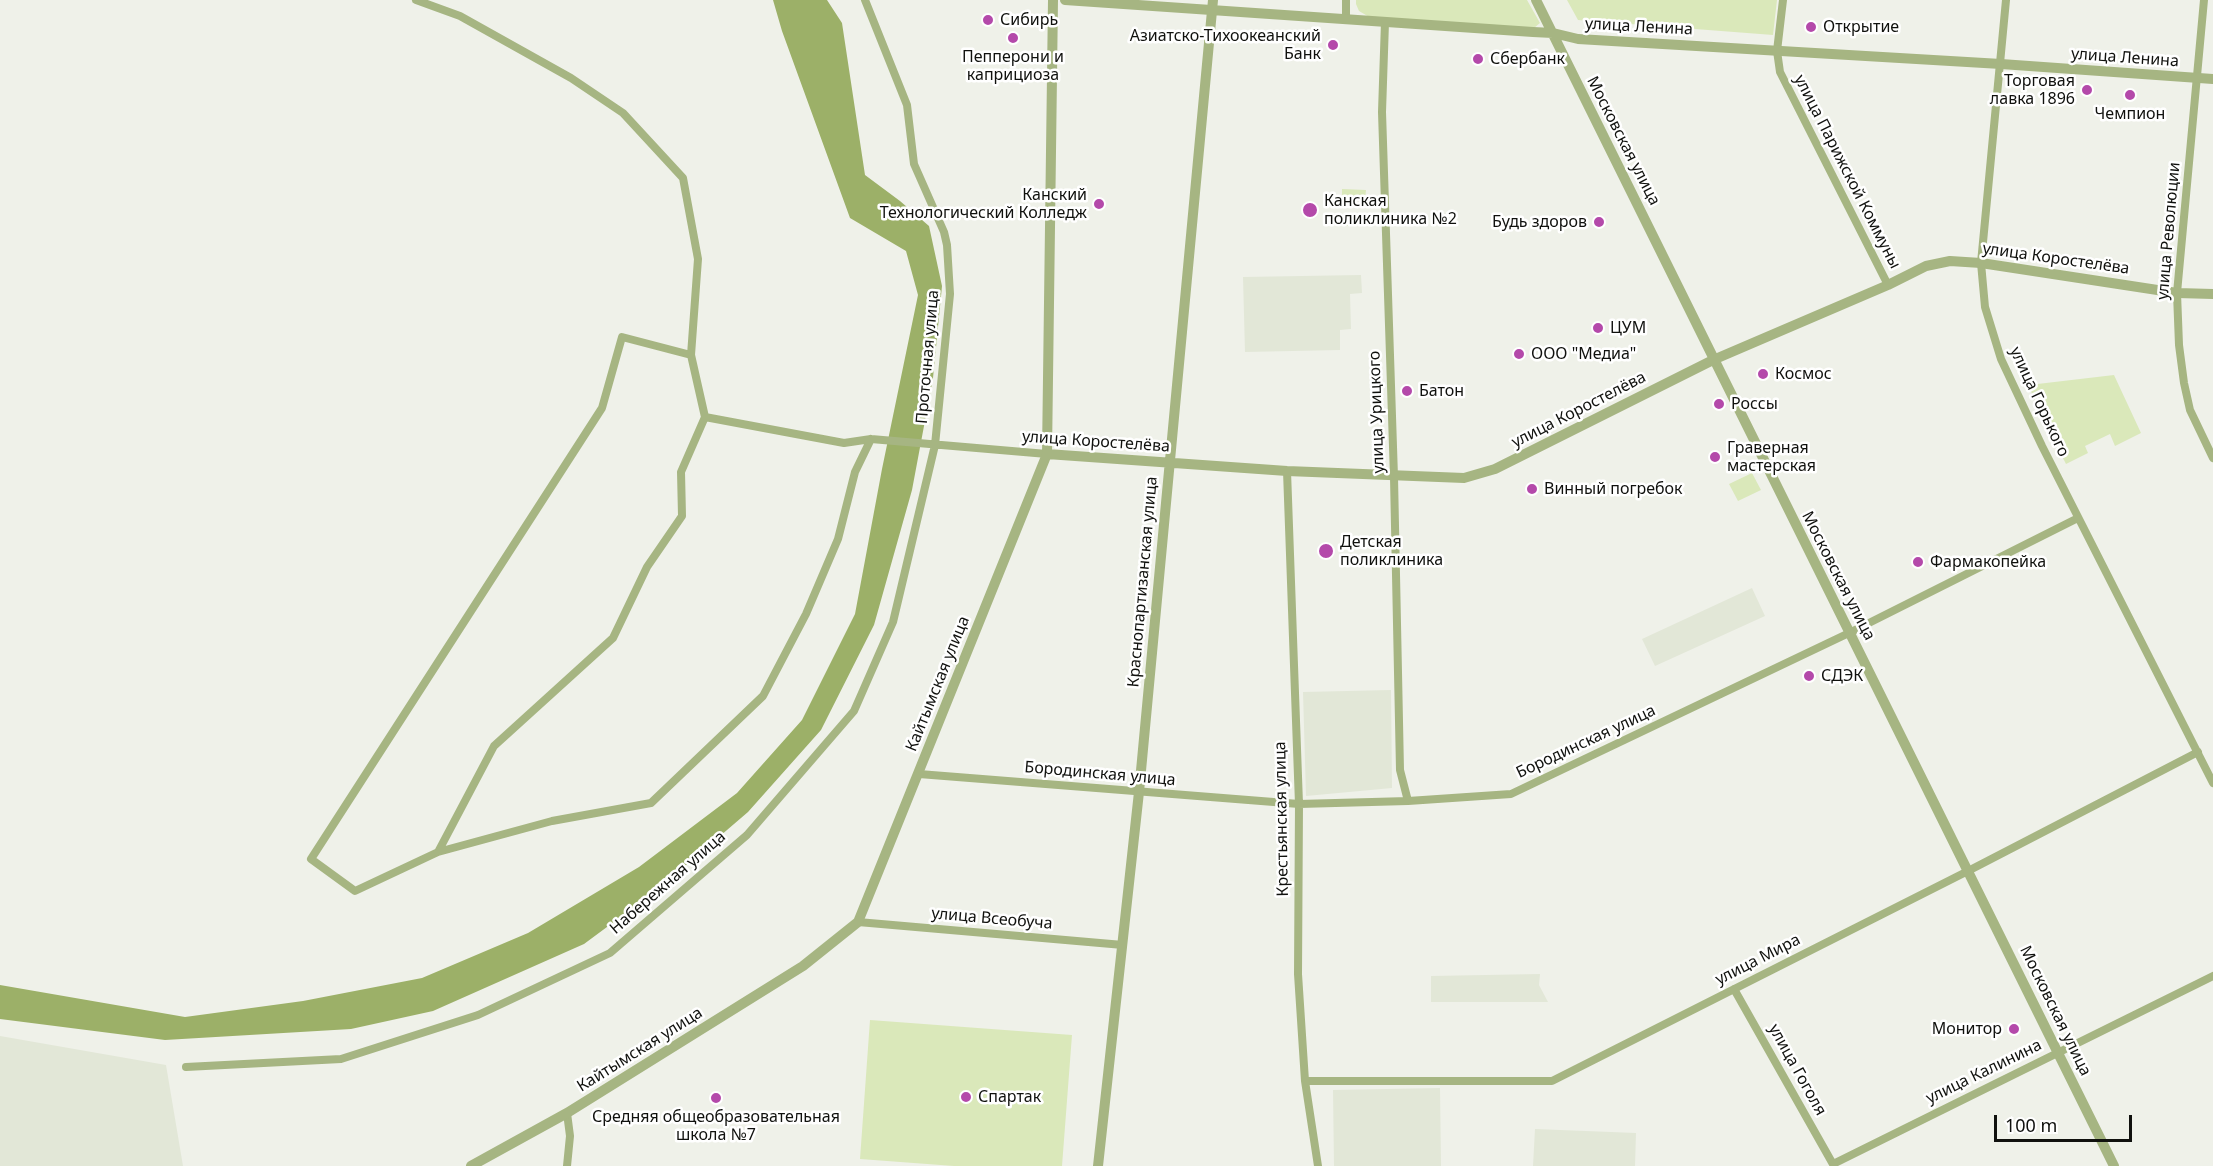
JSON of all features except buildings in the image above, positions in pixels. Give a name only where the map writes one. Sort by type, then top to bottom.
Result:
[{"type":"street","points":[[416,0],[460,16],[571,78],[623,113],[683,178],[698,259],[691,355],[705,417],[681,472],[682,516],[647,567],[613,638],[494,746],[438,852]]},
{"type":"street","name":"Проточная улица","points":[[865,0],[907,105],[914,164],[944,232],[947,245],[950,294],[934,445]]},
{"type":"street","name":"Кайтымская улица","points":[[471,1166],[567,1113],[803,966],[858,922],[1047,454],[1053,0]]},
{"type":"street","name":"улица Ленина","points":[[1065,0],[1213,5],[1346,19],[1553,33],[1578,39],[2213,79]]},
{"type":"street","points":[[1346,0],[1346,19]]},
{"type":"street","name":"Московская улица","points":[[1536,0],[2114,1166]]},
{"type":"street","name":"улица Парижской Коммуны","points":[[1783,0],[1777,51],[1780,72],[1888,285]]},
{"type":"street","name":"улица Горького","points":[[2006,0],[1981,263],[1985,307],[2001,359],[2078,518],[2198,752],[2211,772],[2213,783]]},
{"type":"street","name":"улица Революции","points":[[2204,0],[2177,293],[2179,345],[2190,411],[2213,458]]},
{"type":"street","name":"Краснопартизанская улица","points":[[1098,1166],[1139,792],[1213,5]]},
{"type":"street","name":"улица Урицкого","points":[[1385,22],[1382,112],[1394,477],[1400,770],[1408,801]]},
{"type":"street","name":"улица Коростелёва","points":[[705,417],[844,443],[871,439],[1287,471],[1450,479],[1480,475],[1713,360],[1888,285],[1926,266],[1950,261],[1981,263],[2177,293],[2213,294]]},
{"type":"street","points":[[691,355],[622,337],[602,408],[311,859],[356,891],[438,852],[552,821],[651,803],[763,696],[806,614],[838,539],[855,472],[871,439]]},
{"type":"street","name":"Набережная улица","points":[[186,1067],[341,1059],[478,1015],[610,953],[747,836],[854,711],[893,621],[934,445]]},
{"type":"street","name":"Крестьянская улица","points":[[1287,471],[1299,804],[1298,974],[1305,1081],[1318,1166]]},
{"type":"street","name":"Бородинская улица","points":[[919,774],[1299,804],[1408,801],[1511,794],[1850,633],[2078,518]]},
{"type":"street","name":"улица Мира","points":[[1305,1081],[1552,1081],[2198,752]]},
{"type":"street","name":"улица Всеобуча","points":[[858,922],[1123,945]]},
{"type":"street","name":"улица Калинина","points":[[1833,1165],[2213,976]]},
{"type":"street","name":"улица Гоголя","points":[[1734,989],[1833,1165]]},
{"type":"street","points":[[567,1113],[570,1136],[567,1166]]},
{"type":"shaded area","points":[[773,0],[827,0],[842,23],[865,175],[929,226],[942,286],[933,378],[912,490],[874,625],[821,730],[748,812],[657,890],[584,944],[433,1011],[351,1029],[165,1040],[0,1019],[0,985],[185,1017],[303,1001],[422,978],[528,933],[639,867],[737,793],[802,720],[855,614],[918,295],[906,251],[850,218],[782,31]]},
{"type":"shaded area","points":[[1356,0],[1527,0],[1540,23],[1534,28],[1371,18],[1359,11]]},
{"type":"shaded area","points":[[1567,0],[1777,0],[1773,35],[1578,20]]},
{"type":"shaded area","points":[[1342,189],[1366,190],[1365,200],[1342,199]]},
{"type":"shaded area","points":[[1341,216],[1365,217],[1364,226],[1341,226]]},
{"type":"shaded area","points":[[1361,275],[1362,293],[1350,294],[1351,329],[1340,330],[1340,350],[1245,352],[1243,277]]},
{"type":"shaded area","points":[[2114,375],[2141,433],[2115,446],[2110,434],[2085,446],[2088,453],[2066,464],[2035,403],[2029,385]]},
{"type":"shaded area","points":[[1752,473],[1761,490],[1738,501],[1729,484]]},
{"type":"shaded area","points":[[1752,588],[1765,616],[1655,666],[1642,639]]},
{"type":"shaded area","points":[[1391,690],[1392,788],[1306,796],[1303,692]]},
{"type":"shaded area","points":[[1540,974],[1539,985],[1548,1002],[1431,1002],[1431,976]]},
{"type":"shaded area","name":"Спартак","points":[[870,1020],[1072,1035],[1062,1166],[954,1166],[860,1159]]},
{"type":"shaded area","points":[[0,1036],[166,1065],[183,1166],[0,1166]]},
{"type":"shaded area","points":[[1440,1088],[1441,1166],[1334,1166],[1333,1090]]},
{"type":"shaded area","points":[[1535,1129],[1636,1133],[1635,1166],[1533,1166]]},
{"type":"place","name":"Сибирь","points":[[988,20]]},
{"type":"place","name":"Открытие","points":[[1811,27]]},
{"type":"place","name":"Пепперони и каприциоза","points":[[1013,38]]},
{"type":"place","name":"Азиатско-Тихоокеанский Банк","points":[[1333,45]]},
{"type":"place","name":"Сбербанк","points":[[1478,59]]},
{"type":"place","name":"Торговая лавка 1896","points":[[2087,90]]},
{"type":"place","name":"Чемпион","points":[[2130,95]]},
{"type":"place","name":"Канский Технологический Колледж","points":[[1099,204]]},
{"type":"place","name":"Канская поликлиника №2","points":[[1310,210]]},
{"type":"place","name":"Будь здоров","points":[[1599,222]]},
{"type":"place","name":"ЦУМ","points":[[1598,328]]},
{"type":"place","name":"ООО \"Медиа\"","points":[[1519,354]]},
{"type":"place","name":"Космос","points":[[1763,374]]},
{"type":"place","name":"Батон","points":[[1407,391]]},
{"type":"place","name":"Россы","points":[[1719,404]]},
{"type":"place","name":"Граверная мастерская","points":[[1715,457]]},
{"type":"place","name":"Винный погребок","points":[[1532,489]]},
{"type":"place","name":"Детская поликлиника","points":[[1326,551]]},
{"type":"place","name":"Фармакопейка","points":[[1918,562]]},
{"type":"place","name":"СДЭК","points":[[1809,676]]},
{"type":"place","name":"Монитор","points":[[2014,1029]]},
{"type":"place","name":"Спартак","points":[[966,1097]]},
{"type":"place","name":"Средняя общеобразовательная школа №7","points":[[716,1098]]}]
